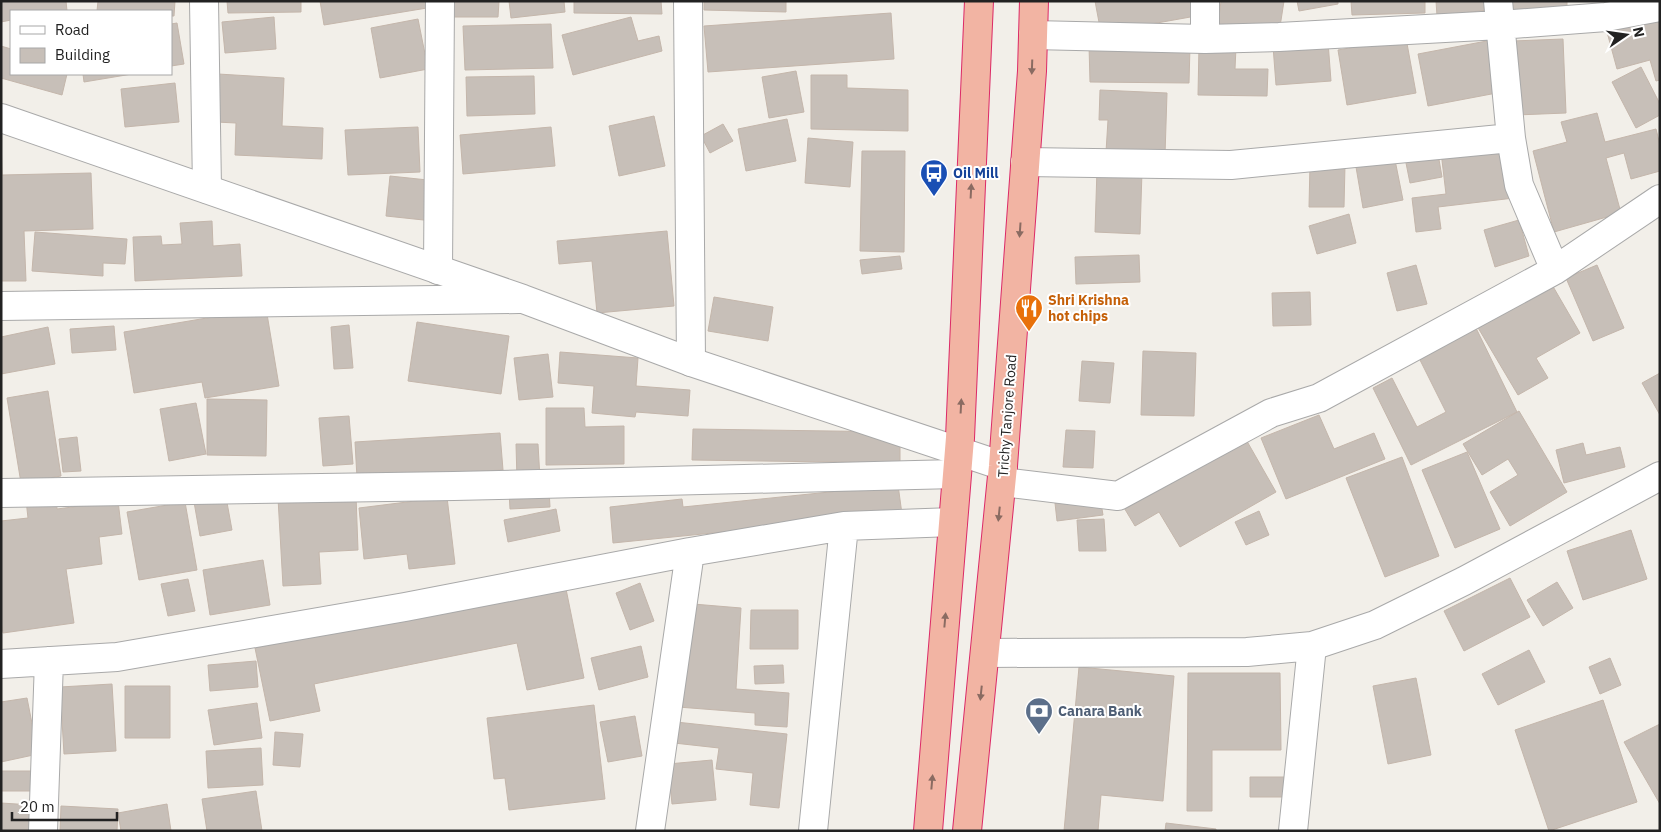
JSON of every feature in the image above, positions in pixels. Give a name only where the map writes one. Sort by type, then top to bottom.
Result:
[{"type":"highway","points":[[928,831],[958,462],[979,1]]},
{"type":"highway","name":"Trichy Tanjore Road","points":[[967,831],[1002,474],[1032,71],[1034,1]]},
{"type":"street","points":[[204,1],[207,189]]},
{"type":"street","points":[[438,270],[440,1]]},
{"type":"street","points":[[688,1],[691,362]]},
{"type":"street","points":[[1204,38],[1205,1]]},
{"type":"street","points":[[1033,35],[1204,38],[1280,37],[1499,13],[1606,17],[1660,6]]},
{"type":"street","points":[[1499,13],[1511,138],[1519,185],[1555,270]]},
{"type":"street","points":[[1,118],[523,299],[958,462],[1002,474],[1118,496],[1271,414],[1319,398],[1555,270],[1660,199]]},
{"type":"street","points":[[1025,162],[1231,165],[1511,138]]},
{"type":"street","points":[[1,306],[523,299]]},
{"type":"street","points":[[1,493],[454,486],[958,462]]},
{"type":"street","points":[[985,653],[1247,652],[1312,646],[1375,626],[1464,581],[1660,476]]},
{"type":"street","points":[[1,664],[126,655],[405,607],[690,552],[844,526],[953,522]]},
{"type":"street","points":[[813,831],[844,526]]},
{"type":"street","points":[[650,831],[690,552]]},
{"type":"street","points":[[1293,831],[1312,646]]},
{"type":"street","points":[[43,831],[49,661]]},
{"type":"building","points":[[1,1],[66,1],[67,10],[10,10],[10,20],[1,22]]},
{"type":"building","points":[[98,1],[175,1],[174,16],[172,16],[172,10],[97,10]]},
{"type":"building","points":[[227,1],[301,1],[301,12],[228,13]]},
{"type":"building","points":[[320,1],[432,1],[433,7],[324,25]]},
{"type":"building","points":[[452,1],[499,1],[498,17],[452,17]]},
{"type":"building","points":[[509,1],[564,1],[565,12],[511,18]]},
{"type":"building","points":[[574,1],[661,1],[662,14],[574,13]]},
{"type":"building","points":[[704,1],[786,1],[786,12],[704,10]]},
{"type":"building","points":[[1095,1],[1193,1],[1196,16],[1101,33]]},
{"type":"building","points":[[1221,1],[1284,1],[1279,33],[1218,25]]},
{"type":"building","points":[[1297,1],[1338,1],[1338,4],[1299,11]]},
{"type":"building","points":[[1351,1],[1425,1],[1425,13],[1352,15]]},
{"type":"building","points":[[1436,1],[1487,1],[1488,10],[1437,16]]},
{"type":"building","points":[[1512,1],[1567,1],[1567,6],[1514,14]]},
{"type":"building","points":[[891,13],[894,59],[708,72],[704,26]]},
{"type":"building","points":[[274,17],[276,49],[225,53],[222,22]]},
{"type":"building","points":[[631,17],[638,41],[659,36],[662,51],[573,75],[562,35]]},
{"type":"building","points":[[1660,18],[1660,80],[1656,81],[1650,60],[1617,69],[1607,32]]},
{"type":"building","points":[[418,19],[428,69],[380,78],[371,28]]},
{"type":"building","points":[[177,23],[184,64],[172,66],[172,24]]},
{"type":"building","points":[[551,24],[553,68],[465,70],[463,26]]},
{"type":"building","points":[[1406,38],[1416,93],[1347,105],[1338,50]]},
{"type":"building","points":[[1563,39],[1566,113],[1516,115],[1513,41]]},
{"type":"building","points":[[1492,40],[1502,92],[1428,106],[1418,54]]},
{"type":"building","points":[[1328,42],[1331,81],[1276,85],[1273,46]]},
{"type":"building","points":[[1089,45],[1190,46],[1189,83],[1090,82]]},
{"type":"building","points":[[1,46],[10,49],[10,75],[67,75],[62,95],[1,78]]},
{"type":"building","points":[[1199,46],[1236,47],[1235,69],[1268,69],[1267,96],[1198,95]]},
{"type":"building","points":[[1641,67],[1660,104],[1660,115],[1636,128],[1612,82]]},
{"type":"building","points":[[796,71],[804,112],[769,118],[762,77]]},
{"type":"building","points":[[218,74],[284,78],[282,126],[323,128],[322,159],[235,155],[236,123],[216,122]]},
{"type":"building","points":[[83,75],[126,75],[84,82]]},
{"type":"building","points":[[811,75],[847,75],[847,88],[908,90],[908,131],[811,129]]},
{"type":"building","points":[[534,76],[535,114],[467,116],[466,77]]},
{"type":"building","points":[[175,83],[179,122],[125,127],[121,89]]},
{"type":"building","points":[[1100,90],[1167,93],[1165,155],[1106,152],[1108,120],[1099,120]]},
{"type":"building","points":[[1597,113],[1605,142],[1656,129],[1660,145],[1660,171],[1631,179],[1624,153],[1606,158],[1621,213],[1554,232],[1533,151],[1567,142],[1561,122]]},
{"type":"building","points":[[654,116],[665,166],[619,176],[609,126]]},
{"type":"building","points":[[787,119],[796,161],[746,171],[738,129]]},
{"type":"building","points":[[723,124],[733,141],[710,153],[701,136]]},
{"type":"building","points":[[418,127],[420,172],[348,175],[345,130]]},
{"type":"building","points":[[551,127],[555,166],[463,174],[460,135]]},
{"type":"building","points":[[1,134],[2,175],[91,173],[93,229],[24,231],[26,281],[1,281]]},
{"type":"building","points":[[808,138],[853,142],[850,187],[805,183]]},
{"type":"building","points":[[1507,145],[1514,198],[1438,207],[1441,229],[1416,232],[1412,198],[1446,194],[1441,152]]},
{"type":"building","points":[[1437,148],[1442,177],[1410,183],[1404,153]]},
{"type":"building","points":[[862,151],[905,151],[904,252],[860,251]]},
{"type":"building","points":[[1395,160],[1403,200],[1363,208],[1356,167]]},
{"type":"building","points":[[1310,164],[1345,165],[1344,207],[1309,207]]},
{"type":"building","points":[[1097,169],[1142,171],[1140,234],[1095,232]]},
{"type":"building","points":[[390,176],[437,181],[433,221],[386,216]]},
{"type":"building","points":[[1349,214],[1356,243],[1317,254],[1309,226]]},
{"type":"building","points":[[1519,220],[1529,256],[1495,267],[1484,230]]},
{"type":"building","points":[[212,221],[213,246],[240,244],[242,276],[135,281],[133,237],[161,236],[162,245],[182,244],[180,223]]},
{"type":"building","points":[[667,231],[674,306],[597,313],[592,261],[559,264],[557,241]]},
{"type":"building","points":[[35,232],[127,239],[125,264],[103,263],[103,276],[32,271]]},
{"type":"building","points":[[1139,255],[1140,282],[1076,284],[1075,257]]},
{"type":"building","points":[[900,256],[902,269],[862,274],[860,260]]},
{"type":"building","points":[[1416,265],[1427,304],[1397,311],[1387,273]]},
{"type":"building","points":[[1597,265],[1624,328],[1593,341],[1566,278]]},
{"type":"building","points":[[1551,283],[1580,333],[1536,358],[1548,378],[1518,395],[1477,326]]},
{"type":"building","points":[[1310,292],[1311,325],[1273,326],[1272,293]]},
{"type":"building","points":[[714,297],[773,307],[768,341],[708,331]]},
{"type":"building","points":[[266,308],[279,386],[205,398],[202,382],[134,393],[124,332]]},
{"type":"building","points":[[417,322],[509,336],[501,394],[408,381]]},
{"type":"building","points":[[349,325],[353,368],[334,369],[331,327]]},
{"type":"building","points":[[114,326],[116,350],[72,353],[70,329]]},
{"type":"building","points":[[1475,326],[1517,412],[1411,465],[1373,388],[1392,378],[1417,427],[1446,412],[1417,354]]},
{"type":"building","points":[[48,327],[55,364],[1,374],[1,337]]},
{"type":"building","points":[[1143,351],[1196,353],[1194,416],[1141,415]]},
{"type":"building","points":[[560,352],[638,358],[636,386],[690,390],[688,416],[636,412],[635,417],[592,413],[594,386],[558,383]]},
{"type":"building","points":[[548,354],[553,397],[519,400],[514,358]]},
{"type":"building","points":[[1082,361],[1114,363],[1110,403],[1079,401]]},
{"type":"building","points":[[1660,373],[1660,415],[1642,383]]},
{"type":"building","points":[[48,391],[61,476],[21,483],[7,398]]},
{"type":"building","points":[[207,399],[267,400],[266,456],[207,455]]},
{"type":"building","points":[[196,403],[206,454],[169,461],[160,409]]},
{"type":"building","points":[[546,408],[584,408],[585,427],[624,426],[624,464],[546,465]]},
{"type":"building","points":[[1519,411],[1567,492],[1510,526],[1490,492],[1518,475],[1508,459],[1482,475],[1463,444]]},
{"type":"building","points":[[1319,415],[1334,449],[1374,433],[1385,459],[1286,499],[1261,438]]},
{"type":"building","points":[[349,416],[353,464],[323,466],[319,418]]},
{"type":"building","points":[[693,429],[900,432],[900,463],[692,460]]},
{"type":"building","points":[[1066,430],[1095,431],[1093,468],[1063,467]]},
{"type":"building","points":[[500,433],[503,470],[357,478],[355,442]]},
{"type":"building","points":[[1244,436],[1276,492],[1180,547],[1159,512],[1135,526],[1123,506]]},
{"type":"building","points":[[77,437],[81,471],[63,472],[59,439]]},
{"type":"building","points":[[1583,443],[1586,455],[1620,447],[1625,467],[1564,483],[1556,450]]},
{"type":"building","points":[[516,444],[538,444],[540,479],[517,480]]},
{"type":"building","points":[[1467,452],[1500,529],[1455,548],[1422,470]]},
{"type":"building","points":[[1402,457],[1439,556],[1385,577],[1346,478]]},
{"type":"building","points":[[898,485],[902,514],[613,543],[610,507],[682,499],[683,507]]},
{"type":"building","points":[[549,490],[550,507],[510,509],[509,492]]},
{"type":"building","points":[[356,495],[358,550],[319,552],[321,584],[283,586],[278,498]]},
{"type":"building","points":[[56,497],[57,509],[118,501],[122,534],[99,537],[102,564],[66,569],[74,623],[3,633],[1,622],[1,521],[28,518],[26,500]]},
{"type":"building","points":[[226,497],[232,530],[200,536],[194,502]]},
{"type":"building","points":[[447,497],[455,564],[409,569],[407,554],[364,559],[359,508]]},
{"type":"building","points":[[1100,497],[1103,515],[1057,521],[1055,503]]},
{"type":"building","points":[[185,502],[197,570],[139,580],[127,512]]},
{"type":"building","points":[[556,509],[560,531],[508,542],[504,520]]},
{"type":"building","points":[[1259,511],[1269,535],[1246,545],[1235,522]]},
{"type":"building","points":[[1104,519],[1106,551],[1079,551],[1077,520]]},
{"type":"building","points":[[1631,530],[1647,579],[1583,600],[1567,551]]},
{"type":"building","points":[[263,560],[270,605],[210,615],[203,570]]},
{"type":"building","points":[[1510,578],[1530,617],[1464,651],[1444,611]]},
{"type":"building","points":[[188,579],[195,611],[168,616],[161,584]]},
{"type":"building","points":[[1557,582],[1573,608],[1543,626],[1527,600]]},
{"type":"building","points":[[640,583],[654,621],[630,630],[616,593]]},
{"type":"building","points":[[565,584],[584,678],[527,690],[517,643],[314,684],[320,711],[270,721],[255,648]]},
{"type":"building","points":[[693,604],[741,608],[736,689],[789,693],[787,727],[755,725],[755,713],[678,707]]},
{"type":"building","points":[[751,610],[798,610],[798,649],[750,649]]},
{"type":"building","points":[[641,646],[648,677],[599,690],[591,658]]},
{"type":"building","points":[[1529,650],[1545,682],[1498,705],[1482,674]]},
{"type":"building","points":[[1610,658],[1621,685],[1600,694],[1589,667]]},
{"type":"building","points":[[256,661],[258,687],[210,691],[208,665]]},
{"type":"building","points":[[783,665],[784,683],[755,684],[754,666]]},
{"type":"building","points":[[1079,667],[1174,676],[1163,801],[1101,795],[1098,831],[1064,831]]},
{"type":"building","points":[[1188,673],[1280,673],[1281,750],[1212,750],[1212,811],[1187,811]]},
{"type":"building","points":[[1416,678],[1431,755],[1388,764],[1373,686]]},
{"type":"building","points":[[112,684],[116,751],[64,754],[60,687]]},
{"type":"building","points":[[125,686],[170,686],[170,738],[125,738]]},
{"type":"building","points":[[27,698],[38,754],[1,762],[1,702]]},
{"type":"building","points":[[1603,700],[1637,802],[1549,831],[1515,730]]},
{"type":"building","points":[[257,703],[262,738],[214,745],[208,710]]},
{"type":"building","points":[[594,705],[605,799],[509,810],[505,778],[494,779],[487,718]]},
{"type":"building","points":[[635,716],[642,756],[608,762],[600,722]]},
{"type":"building","points":[[676,722],[787,734],[779,808],[750,805],[753,773],[716,769],[719,748],[674,743]]},
{"type":"building","points":[[1660,724],[1660,804],[1624,742]]},
{"type":"building","points":[[275,732],[303,734],[300,767],[273,765]]},
{"type":"building","points":[[261,748],[263,785],[208,788],[206,751]]},
{"type":"building","points":[[712,760],[716,800],[672,804],[668,764]]},
{"type":"building","points":[[1,771],[32,771],[32,791],[1,791]]},
{"type":"building","points":[[1250,777],[1288,777],[1287,797],[1250,797]]},
{"type":"building","points":[[256,791],[262,831],[207,831],[202,799]]},
{"type":"building","points":[[1,803],[32,805],[30,831],[1,831]]},
{"type":"building","points":[[167,804],[171,831],[121,831],[118,813]]},
{"type":"building","points":[[61,806],[118,809],[117,831],[60,831]]},
{"type":"building","points":[[1166,823],[1216,829],[1216,831],[1165,831]]},
{"type":"place","name":"Oil Mill","points":[[934,197]]},
{"type":"place","name":"Shri Krishna hot chips","points":[[1029,332]]},
{"type":"place","name":"Canara Bank","points":[[1039,735]]}]
